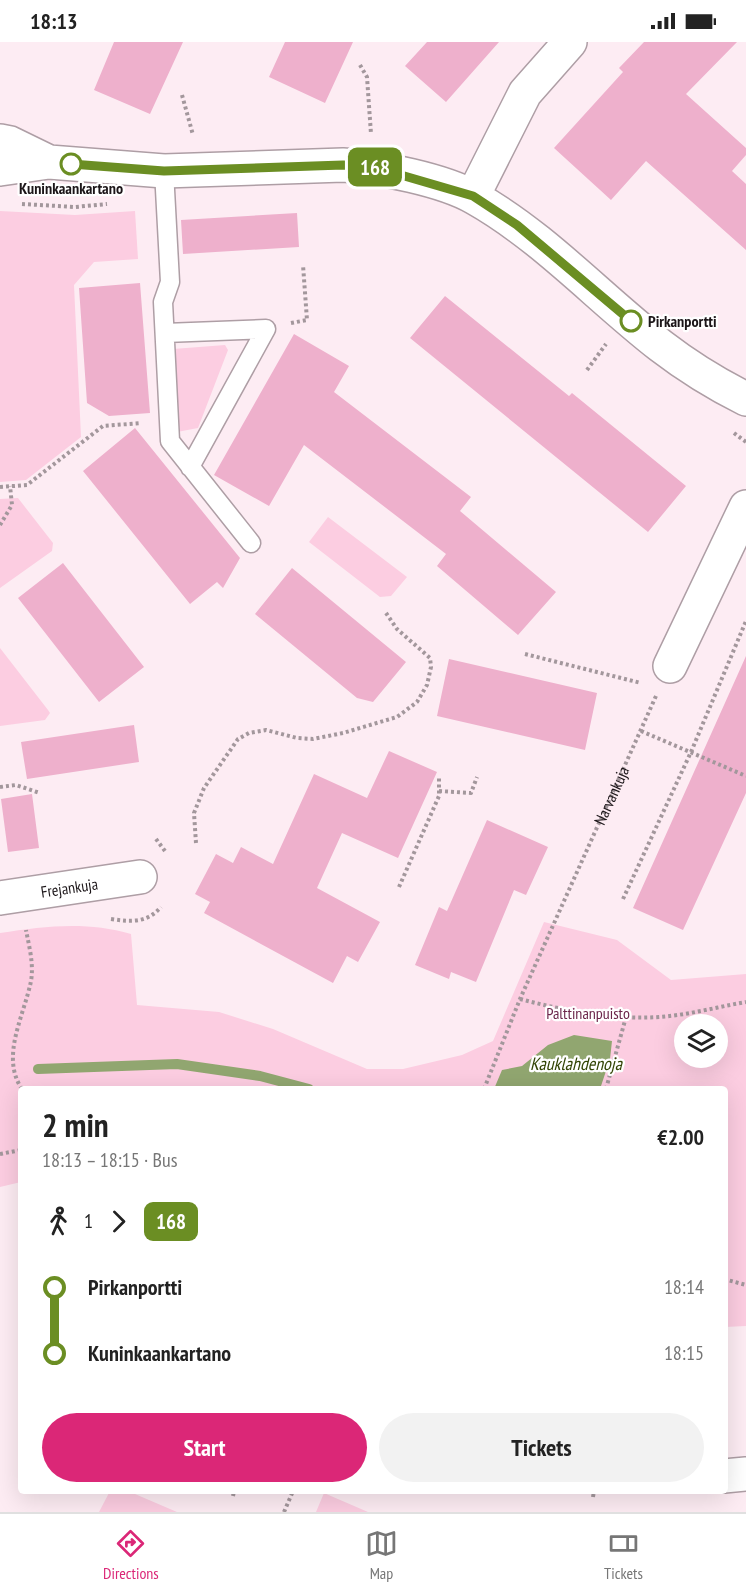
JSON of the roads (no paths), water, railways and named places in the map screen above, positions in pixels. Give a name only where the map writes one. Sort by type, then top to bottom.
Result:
[{"type":"street","points":[[473,196],[525,93],[570,42]]},
{"type":"street","points":[[0,141],[10,143],[49,162],[165,185],[296,164],[370,166],[473,196],[517,225],[662,347],[718,385],[746,399]]},
{"type":"street","points":[[0,169],[49,162]]},
{"type":"street","points":[[665,677],[746,507]]},
{"type":"street","name":"Frejankuja","points":[[0,898],[140,877]]},
{"type":"street","points":[[728,1476],[746,1474]]},
{"type":"lane","points":[[165,185],[170,282],[163,302],[170,441],[250,543]]},
{"type":"lane","points":[[165,333],[266,328],[190,467]]},
{"type":"water","name":"Kauklahdenoja","points":[[574,1035],[612,1041],[610,1059],[601,1086],[495,1086],[502,1070],[522,1066],[548,1045]]},
{"type":"waterway","name":"Kauklahdenoja","points":[[38,1069],[177,1064],[260,1076],[298,1086]]},
{"type":"place","name":"Kuninkaankartano","points":[[71,164]]},
{"type":"place","name":"Pirkanportti","points":[[631,321]]},
{"type":"park label","name":"Palttinanpuisto","points":[[588,1013]]}]
